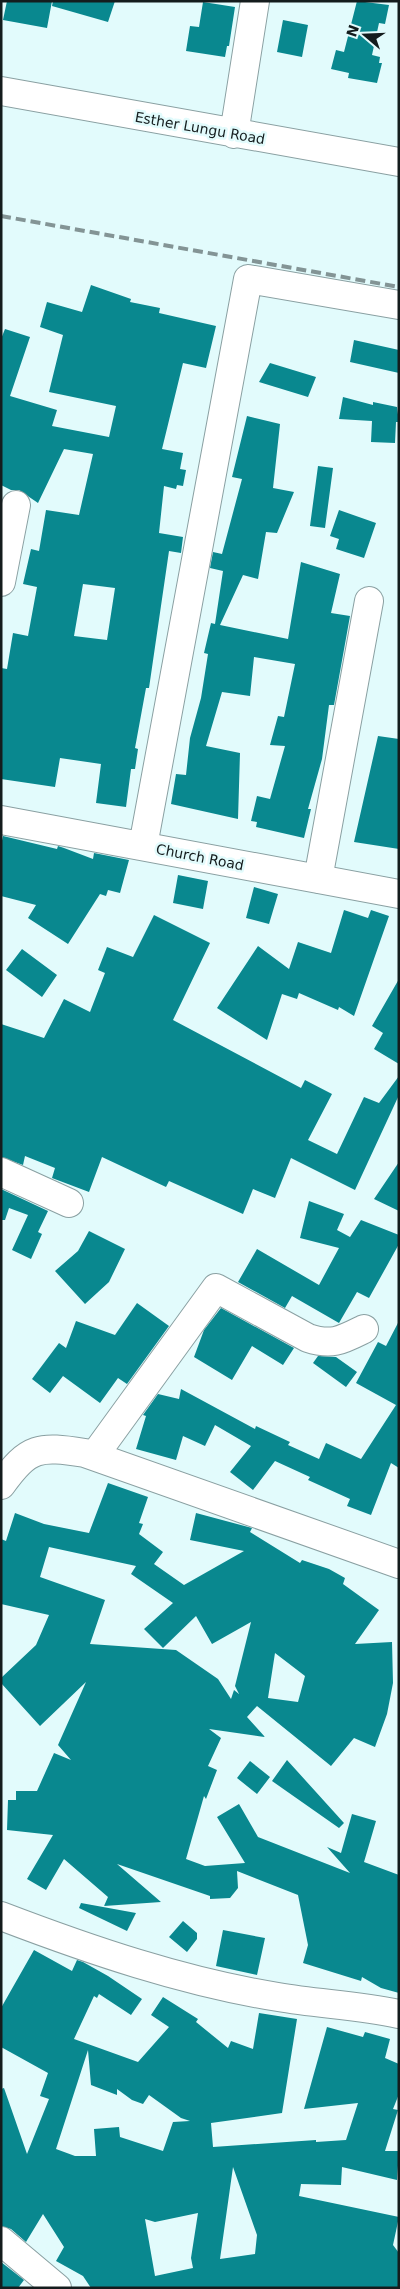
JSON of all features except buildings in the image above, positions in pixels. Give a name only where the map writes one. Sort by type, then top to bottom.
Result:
[{"type":"street","points":[[234,134],[255,1]]},
{"type":"street","name":"Esther Lungu Road","points":[[1,91],[399,162]]},
{"type":"street","points":[[142,846],[248,279],[399,305]]},
{"type":"street","points":[[1,582],[16,505]]},
{"type":"street","points":[[318,879],[369,600]]},
{"type":"street","name":"Church Road","points":[[1,820],[399,894]]},
{"type":"street","points":[[1,1172],[69,1203]]},
{"type":"street","points":[[94,1456],[216,1288],[308,1338],[322,1342],[340,1341],[364,1329]]},
{"type":"street","points":[[1,1485],[17,1464],[34,1451],[56,1449],[94,1456],[399,1564]]},
{"type":"street","points":[[1,1916],[181,1976],[278,1997],[373,2008],[399,2014]]},
{"type":"street","points":[[1,2241],[57,2288]]},
{"type":"railway","points":[[1,216],[399,287]]}]
